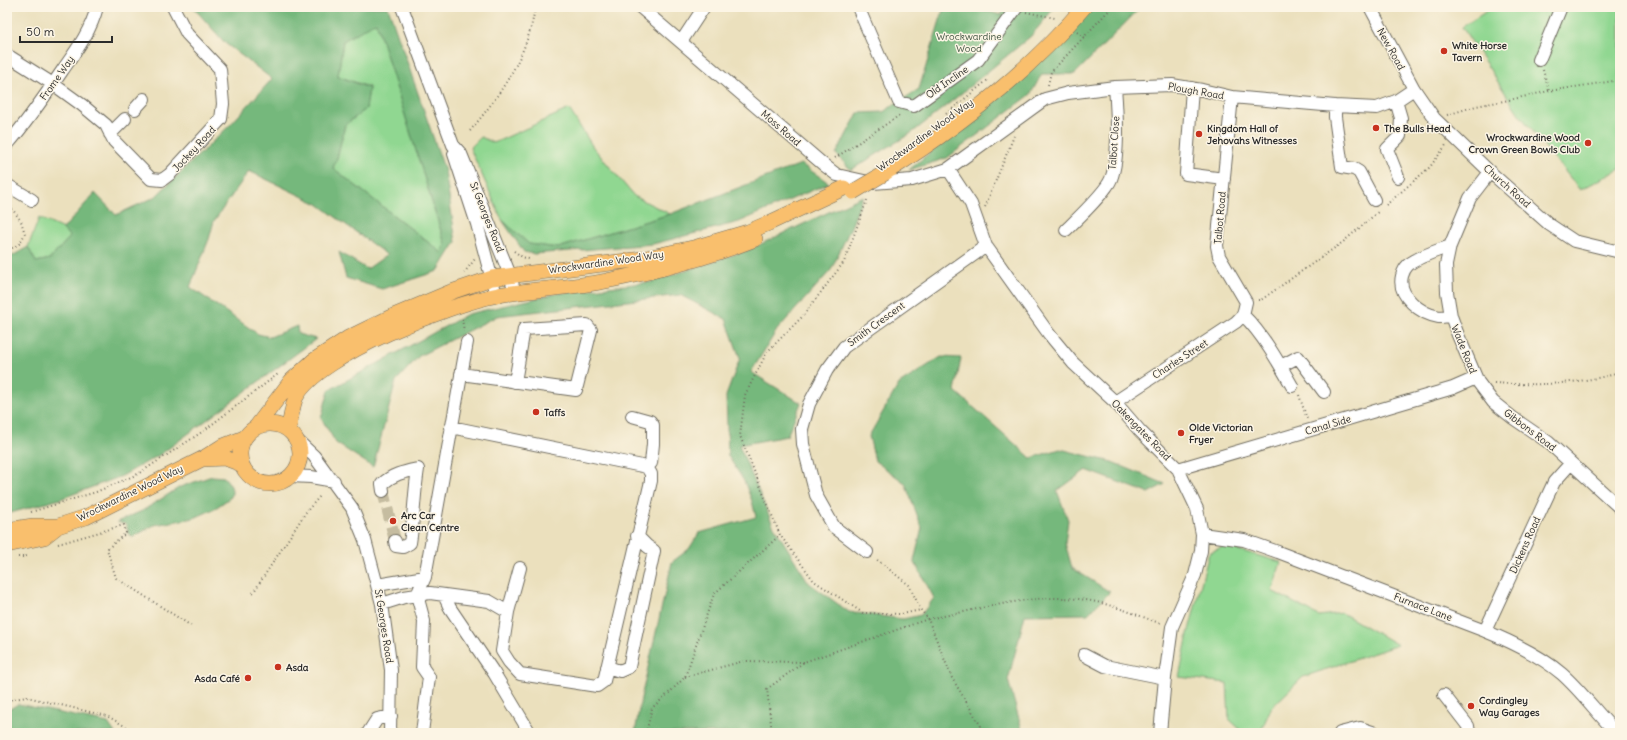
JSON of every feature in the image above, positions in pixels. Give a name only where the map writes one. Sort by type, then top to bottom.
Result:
[{"type":"main road","name":"Wrockwardine Wood Way","points":[[878,176],[978,97],[1016,64],[1056,20],[1072,7]]},
{"type":"main road","name":"Wrockwardine Wood Way","points":[[256,426],[291,381],[313,361],[348,338],[389,318],[451,292],[492,278],[642,259],[697,247],[755,229],[878,176],[917,153],[993,95],[1068,26],[1084,7]]},
{"type":"main road","name":"Wrockwardine Wood Way","points":[[293,435],[296,398],[306,385],[323,369],[355,349],[410,323],[496,295],[605,281],[673,267],[725,251],[788,225],[848,190]]},
{"type":"main road","points":[[267,423],[278,424],[293,435],[300,453],[298,466],[290,476],[277,483],[263,484],[250,477],[241,464],[239,455],[240,446],[244,438],[256,426],[267,423]]},
{"type":"main road","name":"Wrockwardine Wood Way","points":[[7,530],[33,526],[58,526],[86,517],[221,447],[244,438]]},
{"type":"main road","name":"Wrockwardine Wood Way","points":[[202,458],[225,458],[241,464]]},
{"type":"main road","name":"Wrockwardine Wood Way","points":[[7,545],[44,537],[58,526]]},
{"type":"street","name":"Frome Way","points":[[7,145],[53,84],[79,45],[93,21],[97,7]]},
{"type":"street","name":"Jockey Road","points":[[7,55],[53,84],[106,125],[114,141],[151,179],[162,180],[170,174],[221,119],[223,104],[220,69],[186,34],[173,7]]},
{"type":"street","name":"St Georges Road","points":[[402,7],[454,145],[461,154],[510,275],[515,292]]},
{"type":"street","name":"Moss Road","points":[[640,7],[837,175],[878,176],[912,180],[948,169]]},
{"type":"street","points":[[680,42],[704,7]]},
{"type":"street","points":[[858,7],[899,102],[914,106]]},
{"type":"street","name":"New Road","points":[[1370,7],[1414,89]]},
{"type":"street","points":[[1540,60],[1561,7]]},
{"type":"street","name":"Old Incline","points":[[914,106],[978,60],[1016,8]]},
{"type":"street","name":"Plough Road","points":[[948,169],[1045,99],[1068,93],[1115,87],[1172,85],[1232,97],[1377,108],[1396,101],[1414,89]]},
{"type":"street","name":"Talbot Close","points":[[1066,230],[1111,180],[1114,168],[1117,124],[1115,87]]},
{"type":"street","points":[[1192,88],[1186,174],[1224,179]]},
{"type":"street","name":"Church Road","points":[[1414,89],[1434,118],[1490,172],[1550,225],[1574,241],[1620,252]]},
{"type":"street","name":"Talbot Road","points":[[1232,97],[1217,246],[1219,256],[1246,302]]},
{"type":"street","points":[[135,109],[144,99]]},
{"type":"street","points":[[1396,101],[1401,118],[1400,136],[1387,149],[1398,177]]},
{"type":"street","points":[[1335,106],[1335,117],[1342,167],[1354,169],[1359,172],[1379,206]]},
{"type":"street","points":[[110,134],[125,119]]},
{"type":"street","name":"St Georges Road","points":[[454,145],[454,156],[477,224],[496,295]]},
{"type":"street","name":"Oakengates Road","points":[[948,169],[971,204],[986,246],[1049,334],[1073,363],[1115,402],[1140,431],[1178,469],[1197,509],[1202,534],[1201,552],[1195,575],[1172,627],[1165,678],[1160,733]]},
{"type":"street","name":"Wade Road","points":[[1477,380],[1451,316],[1447,292],[1446,265],[1450,246],[1470,198],[1490,172]]},
{"type":"street","points":[[7,185],[32,200]]},
{"type":"street","name":"Smith Crescent","points":[[867,552],[834,527],[816,494],[803,444],[802,429],[809,404],[827,370],[844,346],[986,246]]},
{"type":"street","name":"Wade Road","points":[[1450,246],[1407,266],[1403,272],[1401,281],[1402,289],[1406,297],[1417,306],[1429,314],[1440,317],[1451,316]]},
{"type":"street","points":[[1246,302],[1243,315],[1253,326],[1281,366],[1292,386]]},
{"type":"street","name":"Charles Street","points":[[1115,402],[1236,322],[1243,315]]},
{"type":"street","points":[[461,374],[515,382],[576,390],[591,330],[587,325],[524,330],[515,382]]},
{"type":"street","points":[[422,733],[429,677],[422,666],[424,621],[417,595],[425,577],[467,342]]},
{"type":"street","points":[[1281,366],[1298,357],[1324,392]]},
{"type":"street","name":"Canal Side","points":[[1178,469],[1477,380]]},
{"type":"street","name":"Gibbons Road","points":[[1477,380],[1493,402],[1512,418],[1548,442],[1619,506]]},
{"type":"street","points":[[632,416],[650,421],[653,425],[651,463],[647,467]]},
{"type":"street","points":[[451,427],[647,467],[651,474],[652,481],[604,681],[597,686],[520,674],[509,662],[502,651],[508,612],[520,568]]},
{"type":"street","name":"St Georges Road","points":[[293,435],[314,456],[334,481],[352,508],[365,540],[382,604],[391,670],[390,733]]},
{"type":"street","name":"Dickens Road","points":[[1485,631],[1554,482],[1570,463]]},
{"type":"street","points":[[383,491],[382,484],[389,478],[400,473],[418,469],[414,494],[414,520],[410,543],[403,547],[396,546],[395,541]]},
{"type":"street","points":[[290,476],[311,477],[334,481]]},
{"type":"street","name":"Furnace Lane","points":[[1202,534],[1244,540],[1485,631],[1517,645],[1562,674],[1610,726],[1614,733]]},
{"type":"street","points":[[607,667],[620,670],[629,668],[654,550],[647,546],[638,536]]},
{"type":"street","points":[[377,585],[425,577]]},
{"type":"street","points":[[382,604],[430,593],[489,600],[508,612]]},
{"type":"street","points":[[444,595],[450,608],[494,673],[530,733]]},
{"type":"street","points":[[1084,655],[1105,666],[1165,678]]},
{"type":"street","points":[[1444,695],[1468,726],[1469,733]]},
{"type":"street","points":[[368,733],[377,719],[390,716]]},
{"type":"street","points":[[1340,733],[1360,728],[1374,733]]},
{"type":"path","points":[[470,131],[515,68],[527,42],[534,18],[535,7]]},
{"type":"path","points":[[1045,99],[1051,72],[1112,7]]},
{"type":"path","points":[[1016,8],[1056,20]]},
{"type":"path","points":[[1540,60],[1550,91]]},
{"type":"path","points":[[940,118],[993,76]]},
{"type":"path","points":[[1434,118],[1476,106],[1550,91],[1620,80]]},
{"type":"path","points":[[824,165],[914,106]]},
{"type":"path","points":[[985,207],[1017,129]]},
{"type":"path","points":[[1246,302],[1261,300],[1344,242],[1379,206],[1430,167],[1453,136]]},
{"type":"path","points":[[878,176],[844,262],[802,317],[767,352],[745,395],[740,436],[780,535],[814,581],[863,613],[902,614],[921,610]]},
{"type":"path","points":[[7,202],[21,221],[25,234],[19,244],[7,252]]},
{"type":"path","points":[[514,250],[522,257],[534,259]]},
{"type":"path","points":[[462,274],[476,258],[475,255]]},
{"type":"path","points":[[462,318],[462,324],[467,342]]},
{"type":"path","points":[[30,512],[96,492],[138,474],[202,432],[284,370]]},
{"type":"path","points":[[1477,380],[1523,384],[1552,384],[1577,382],[1620,373]]},
{"type":"path","points":[[1292,386],[1298,395],[1310,430]]},
{"type":"path","points":[[253,593],[306,512],[320,496]]},
{"type":"path","points":[[78,498],[80,503]]},
{"type":"path","points":[[55,545],[124,525],[126,533],[107,549],[116,578],[193,627]]},
{"type":"path","points":[[90,527],[93,534]]},
{"type":"path","points":[[646,733],[652,708],[685,677],[714,594],[780,535]]},
{"type":"path","points":[[867,552],[909,586],[921,610],[928,619],[952,678],[985,733]]},
{"type":"path","points":[[772,733],[767,689],[804,662],[928,619],[1042,598],[1085,600],[1118,608],[1172,627]]},
{"type":"path","points":[[685,677],[744,661],[804,662]]},
{"type":"path","points":[[7,700],[27,697],[106,716],[130,729],[132,733]]},
{"type":"green space","points":[[193,7],[388,7],[445,171],[456,242],[438,271],[382,289],[346,278],[339,252],[367,269],[387,255],[318,204],[249,171],[214,221],[209,239],[190,287],[258,334],[270,337],[297,326],[298,334],[316,339],[161,454],[122,476],[60,499],[7,514],[7,259],[28,247],[36,262],[50,259],[70,237],[63,229],[95,193],[116,215],[155,197],[231,124],[272,79],[225,43]],"holes":[[[376,22],[445,244],[442,253],[333,168],[345,125],[366,109],[369,88],[338,76],[343,41]]]},
{"type":"green space","name":"Wrockwardine Wood","points":[[944,7],[973,7],[1001,15],[1006,7],[1055,7],[1031,36],[952,101],[913,132],[851,170],[836,154],[858,113],[883,112],[919,89]]},
{"type":"green space","points":[[1094,7],[1141,7],[1075,74],[1042,74],[1030,95],[947,158],[909,170],[1063,41]]},
{"type":"green space","points":[[1493,7],[1620,7],[1620,169],[1580,190],[1519,114],[1462,27]]},
{"type":"green space","points":[[376,21],[445,244],[442,253],[333,168],[345,125],[366,109],[369,87],[338,76],[343,41]]},
{"type":"green space","points":[[569,109],[593,147],[634,196],[670,214],[558,248],[529,244],[502,220],[470,148],[481,137],[494,143]]},
{"type":"green space","points":[[801,164],[829,183],[739,222],[653,244],[534,254],[524,252],[502,220],[529,244],[558,248],[670,214]]},
{"type":"green space","points":[[863,196],[851,227],[831,270],[777,330],[751,372],[801,403],[787,436],[739,445],[773,525],[809,583],[849,612],[903,619],[921,615],[934,598],[914,561],[922,528],[905,483],[875,461],[869,436],[899,384],[941,357],[961,358],[955,391],[1031,458],[1060,449],[1112,462],[1165,484],[1148,493],[1086,470],[1057,491],[1068,520],[1065,543],[1072,568],[1110,592],[1088,614],[1025,615],[1008,680],[1023,733],[635,733],[641,698],[672,562],[689,549],[699,533],[756,517],[752,501],[744,481],[728,456],[726,396],[740,358],[726,319],[680,295],[497,316],[419,356],[396,381],[373,467],[336,443],[321,418],[329,390],[468,314],[559,293],[651,282],[748,250]]},
{"type":"green space","points":[[39,218],[63,229],[70,237],[50,259],[36,262],[28,247]]},
{"type":"green space","points":[[212,476],[224,477],[232,489],[231,497],[214,509],[194,518],[154,525],[133,537],[129,534],[126,524],[117,522],[142,511],[180,487]]},
{"type":"green space","points":[[1224,546],[1281,562],[1272,591],[1319,616],[1342,613],[1398,645],[1303,677],[1271,708],[1260,733],[1244,733],[1229,719],[1227,683],[1179,677],[1188,634],[1209,553]]},
{"type":"green space","points":[[18,704],[108,723],[115,733],[8,733],[8,710]]},
{"type":"tunnel","points":[[383,491],[395,541]]},
{"type":"place","name":"White Horse Tavern","points":[[1444,51]]},
{"type":"place","name":"The Bulls Head","points":[[1376,128]]},
{"type":"place","name":"Kingdom Hall of Jehovahs Witnesses","points":[[1199,134]]},
{"type":"place","name":"Wrockwardine Wood Crown Green Bowls Club","points":[[1588,143]]},
{"type":"place","name":"Taffs","points":[[536,412]]},
{"type":"place","name":"Olde Victorian Fryer","points":[[1181,433]]},
{"type":"place","name":"Arc Car Clean Centre","points":[[393,521]]},
{"type":"place","name":"Asda","points":[[278,667]]},
{"type":"place","name":"Asda Café","points":[[248,678]]},
{"type":"place","name":"Cordingley Way Garages","points":[[1471,706]]}]
